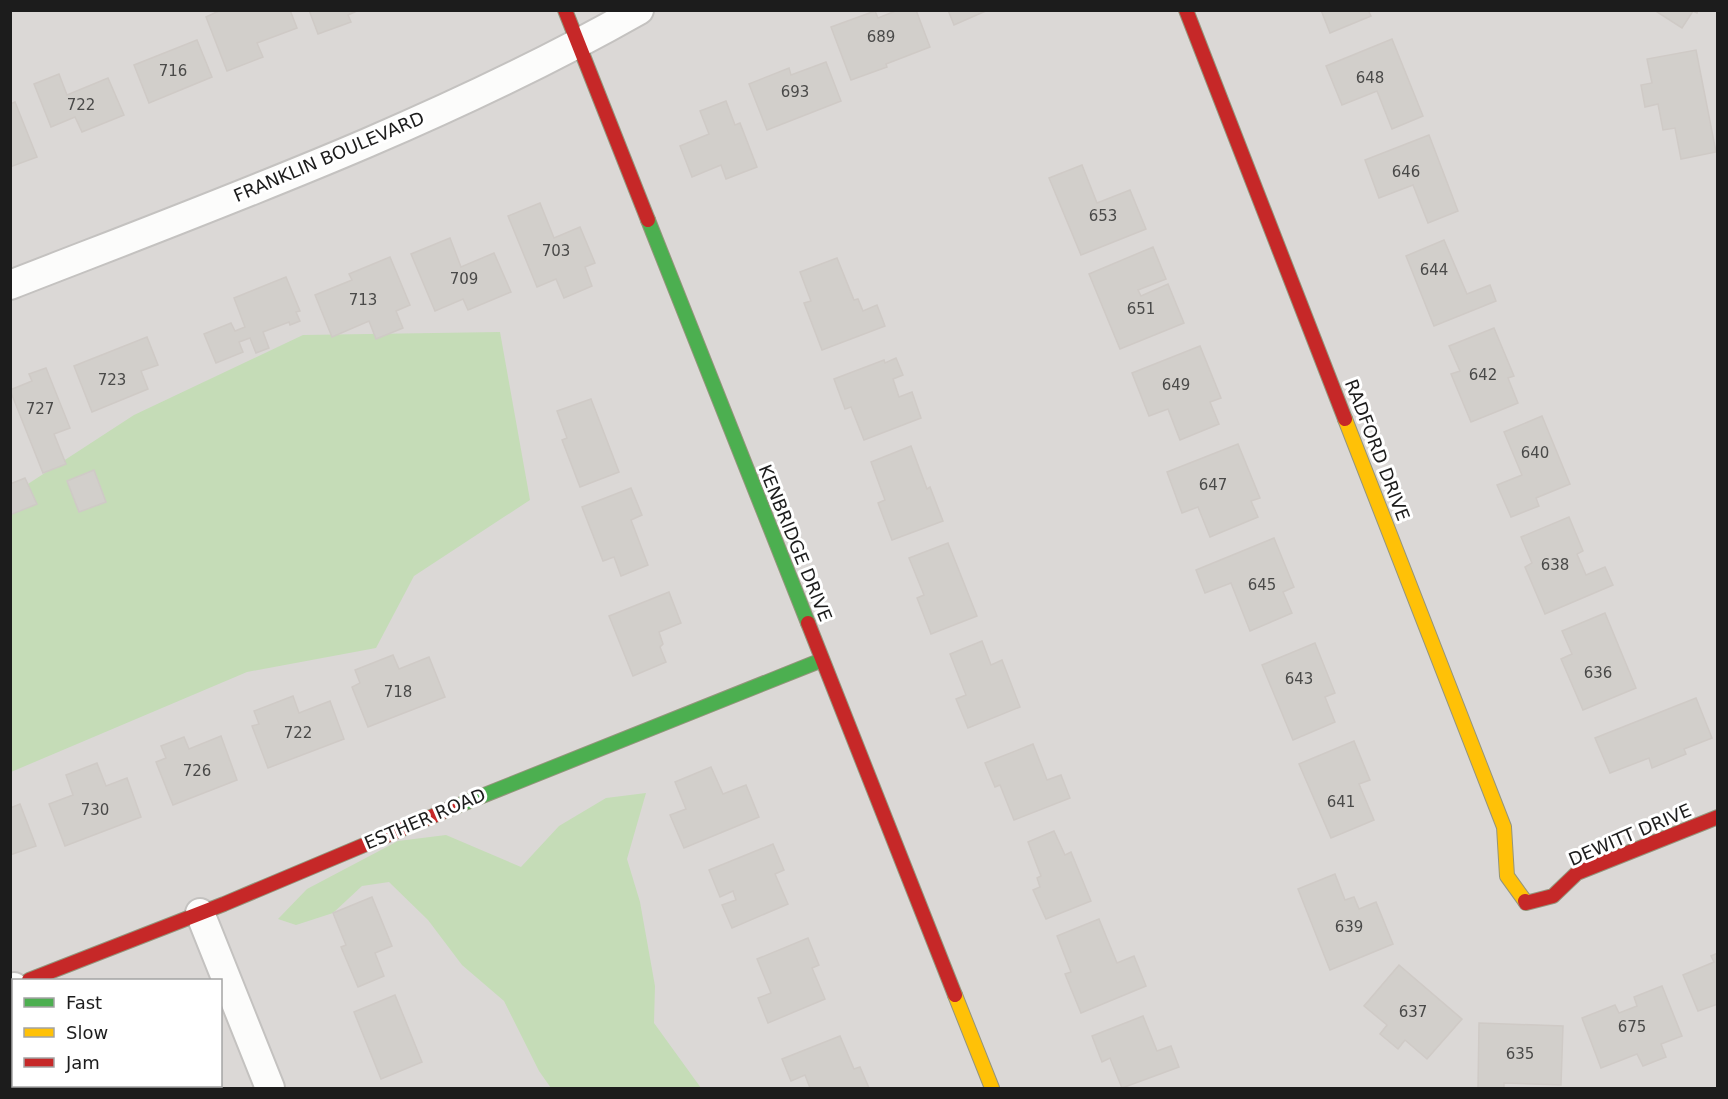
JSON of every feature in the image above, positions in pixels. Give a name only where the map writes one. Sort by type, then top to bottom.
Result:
[{"type":"street","name":"KENBRIDGE DRIVE","points":[[565,10],[992,1089]]},
{"type":"street","name":"FRANKLIN BOULEVARD","points":[[10,285],[334,158],[527,72],[639,10]]},
{"type":"street","name":"RADFORD DRIVE","points":[[1186,10],[1504,827],[1507,876],[1526,903]]},
{"type":"street","name":"ESTHER ROAD","points":[[34,979],[200,914],[493,791],[822,660]]},
{"type":"street","name":"DEWITT DRIVE","points":[[1526,903],[1552,896],[1577,873],[1718,817]]},
{"type":"street","points":[[200,914],[270,1089]]},
{"type":"shaded area","points":[[10,11],[1717,11],[1717,1088],[11,1088]]},
{"type":"green space","points":[[500,332],[530,500],[414,576],[376,648],[247,672],[11,772],[11,495],[134,415],[303,335]]},
{"type":"green space","points":[[646,793],[627,859],[640,902],[655,986],[654,1023],[701,1088],[551,1088],[539,1071],[504,1001],[462,965],[428,920],[389,882],[362,886],[333,913],[296,925],[278,919],[307,889],[398,841],[446,835],[521,867],[559,826],[606,798]]},
{"type":"building","points":[[221,10],[290,10],[297,28],[257,43],[263,57],[227,71],[206,17]]},
{"type":"building","points":[[309,10],[359,10],[348,15],[351,22],[318,34]]},
{"type":"building","points":[[898,10],[916,10],[930,47],[886,64],[887,67],[851,80],[831,27],[875,11],[878,18]]},
{"type":"building","points":[[948,10],[988,10],[954,25]]},
{"type":"building","points":[[1321,10],[1368,10],[1371,16],[1330,33]]},
{"type":"building","points":[[1654,10],[1698,10],[1697,13],[1693,11],[1682,28]]},
{"type":"building","points":[[1392,39],[1423,116],[1392,129],[1377,91],[1342,105],[1326,66]]},
{"type":"building","points":[[197,40],[212,77],[149,103],[134,65]]},
{"type":"building","points":[[1696,50],[1716,152],[1681,159],[1675,128],[1663,130],[1658,104],[1645,107],[1641,85],[1652,83],[1647,59]]},
{"type":"building","points":[[826,62],[841,101],[767,130],[749,84],[789,68],[791,75]]},
{"type":"building","points":[[59,74],[67,95],[108,78],[124,115],[82,132],[75,117],[51,127],[34,84]]},
{"type":"building","points":[[726,101],[735,125],[740,123],[757,167],[726,179],[721,165],[692,177],[680,146],[709,134],[700,111]]},
{"type":"building","points":[[15,102],[37,157],[10,167],[10,104]]},
{"type":"building","points":[[1429,135],[1458,211],[1428,223],[1413,185],[1379,198],[1365,160]]},
{"type":"building","points":[[1082,165],[1097,203],[1130,190],[1146,229],[1081,255],[1049,178]]},
{"type":"building","points":[[540,203],[554,238],[580,227],[595,263],[585,267],[592,286],[564,298],[556,279],[537,287],[508,216]]},
{"type":"building","points":[[450,238],[461,267],[494,253],[511,292],[468,310],[463,299],[435,311],[411,254]]},
{"type":"building","points":[[1444,240],[1467,294],[1490,285],[1496,301],[1434,326],[1406,256]]},
{"type":"building","points":[[1153,247],[1166,279],[1138,290],[1141,296],[1168,284],[1184,323],[1120,349],[1089,274]]},
{"type":"building","points":[[390,257],[410,305],[396,311],[403,328],[376,339],[369,321],[332,337],[315,295],[352,280],[349,274]]},
{"type":"building","points":[[837,258],[854,300],[858,299],[863,311],[877,305],[885,326],[822,350],[804,303],[811,301],[800,272]]},
{"type":"building","points":[[286,277],[300,311],[296,312],[300,321],[290,325],[289,322],[263,332],[269,348],[256,353],[250,338],[239,342],[243,352],[216,363],[204,334],[231,323],[235,331],[245,327],[234,298]]},
{"type":"building","points":[[1494,328],[1514,376],[1508,378],[1518,403],[1471,422],[1451,374],[1460,371],[1449,346]]},
{"type":"building","points":[[147,337],[158,365],[141,371],[148,389],[92,412],[74,366]]},
{"type":"building","points":[[1200,346],[1221,398],[1210,402],[1219,424],[1180,440],[1168,409],[1149,416],[1132,373]]},
{"type":"building","points":[[896,358],[903,375],[893,379],[899,397],[912,392],[921,418],[864,440],[851,407],[845,409],[834,379],[884,360],[885,363]]},
{"type":"building","points":[[46,368],[70,428],[54,434],[66,464],[43,473],[10,390],[32,381],[29,374]]},
{"type":"building","points":[[591,399],[619,472],[580,487],[562,440],[567,438],[557,411]]},
{"type":"building","points":[[1542,416],[1570,484],[1536,498],[1539,506],[1511,517],[1497,485],[1522,475],[1504,432]]},
{"type":"building","points":[[1238,444],[1260,498],[1251,501],[1258,517],[1210,537],[1198,507],[1182,513],[1167,472]]},
{"type":"building","points":[[911,446],[927,489],[930,487],[943,521],[892,540],[878,503],[885,500],[871,462]]},
{"type":"building","points":[[94,470],[106,502],[79,512],[67,481]]},
{"type":"building","points":[[25,478],[37,504],[10,515],[10,484]]},
{"type":"building","points":[[631,488],[642,515],[631,520],[648,565],[621,576],[614,557],[603,561],[582,507]]},
{"type":"building","points":[[1569,517],[1583,551],[1577,554],[1586,575],[1605,567],[1613,585],[1545,614],[1525,567],[1532,563],[1521,537]]},
{"type":"building","points":[[1274,538],[1294,587],[1283,592],[1292,613],[1250,631],[1231,583],[1205,593],[1196,570]]},
{"type":"building","points":[[948,543],[977,616],[931,634],[917,598],[924,595],[909,558]]},
{"type":"building","points":[[669,592],[681,623],[659,632],[663,644],[660,647],[666,662],[633,676],[609,616]]},
{"type":"building","points":[[1605,613],[1636,688],[1583,710],[1561,659],[1572,654],[1562,631]]},
{"type":"building","points":[[982,641],[991,665],[1002,660],[1020,707],[968,728],[956,699],[966,695],[950,654]]},
{"type":"building","points":[[1315,643],[1335,693],[1325,697],[1335,722],[1293,740],[1262,665]]},
{"type":"building","points":[[393,655],[399,669],[429,657],[445,697],[368,727],[352,687],[360,683],[355,670]]},
{"type":"building","points":[[293,696],[299,713],[330,701],[344,739],[268,768],[252,726],[259,724],[254,711]]},
{"type":"building","points":[[1696,698],[1712,738],[1684,749],[1686,754],[1652,768],[1649,758],[1610,773],[1595,738]]},
{"type":"building","points":[[221,736],[237,780],[173,805],[156,762],[166,758],[161,746],[184,737],[189,749]]},
{"type":"building","points":[[1354,741],[1370,780],[1359,784],[1374,820],[1331,838],[1299,764]]},
{"type":"building","points":[[1033,744],[1047,780],[1061,775],[1070,798],[1014,820],[1000,785],[995,787],[985,763]]},
{"type":"building","points":[[97,763],[106,786],[127,778],[141,817],[65,846],[49,804],[73,795],[66,775]]},
{"type":"building","points":[[711,767],[723,794],[746,785],[759,817],[684,848],[670,815],[686,809],[675,782]]},
{"type":"building","points":[[20,804],[36,846],[10,855],[10,808]]},
{"type":"building","points":[[1054,831],[1065,855],[1071,852],[1091,901],[1046,919],[1033,890],[1040,887],[1037,878],[1041,876],[1028,842]]},
{"type":"building","points":[[773,844],[784,870],[775,874],[788,904],[732,928],[722,905],[736,900],[733,891],[720,897],[709,870]]},
{"type":"building","points":[[1335,874],[1345,900],[1354,897],[1359,909],[1376,902],[1393,944],[1330,970],[1298,889]]},
{"type":"building","points":[[372,897],[392,946],[375,953],[384,976],[358,987],[341,947],[346,945],[333,913]]},
{"type":"building","points":[[1099,919],[1117,963],[1134,956],[1146,986],[1081,1013],[1065,974],[1071,972],[1057,936]]},
{"type":"building","points":[[808,938],[819,965],[812,968],[825,999],[768,1023],[758,998],[771,993],[757,959]]},
{"type":"building","points":[[1718,953],[1718,1004],[1698,1011],[1683,975],[1714,962],[1711,956]]},
{"type":"building","points":[[1399,965],[1462,1019],[1427,1059],[1405,1040],[1398,1049],[1380,1034],[1387,1025],[1364,1006]]},
{"type":"building","points":[[1662,986],[1682,1036],[1661,1044],[1666,1057],[1643,1066],[1637,1054],[1601,1068],[1582,1018],[1615,1005],[1619,1013],[1637,1006],[1634,997]]},
{"type":"building","points":[[395,995],[422,1062],[381,1079],[354,1012]]},
{"type":"building","points":[[1143,1016],[1157,1051],[1171,1046],[1179,1067],[1122,1088],[1110,1058],[1102,1062],[1092,1036]]},
{"type":"building","points":[[1479,1023],[1563,1026],[1561,1085],[1504,1083],[1504,1088],[1478,1088]]},
{"type":"building","points":[[840,1036],[854,1069],[860,1067],[869,1088],[810,1088],[805,1075],[791,1081],[782,1059]]},
{"type":"traffic: fast","points":[[648,220],[808,623]]},
{"type":"traffic: fast","points":[[452,808],[822,660]]},
{"type":"traffic: slow","points":[[1345,419],[1504,827],[1507,876],[1525,901]]},
{"type":"traffic: slow","points":[[955,995],[992,1088]]},
{"type":"traffic: jam","points":[[565,10],[648,220]]},
{"type":"traffic: jam","points":[[1186,10],[1345,419]]},
{"type":"traffic: jam","points":[[808,623],[955,995]]},
{"type":"traffic: jam","points":[[32,979],[224,904],[452,808]]},
{"type":"traffic: jam","points":[[1525,901],[1526,903],[1553,896],[1577,873],[1718,817]]}]
